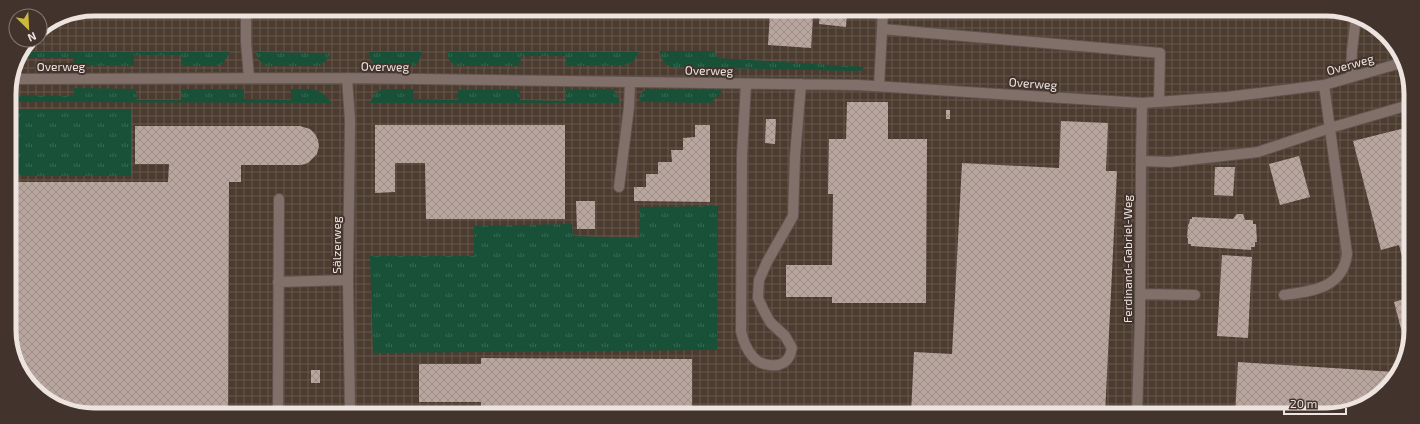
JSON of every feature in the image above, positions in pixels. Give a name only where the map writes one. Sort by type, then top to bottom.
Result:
[{"type":"street","points":[[246,16],[246,42],[249,78]]},
{"type":"street","points":[[879,86],[883,16]]},
{"type":"street","points":[[1351,77],[1355,22]]},
{"type":"street","points":[[882,29],[1160,53],[1159,102]]},
{"type":"street","name":"Overweg","points":[[18,79],[347,78],[801,84],[879,86],[1142,103],[1226,97],[1324,85],[1398,64]]},
{"type":"street","name":"Sälzerweg","points":[[347,78],[350,120],[348,280],[350,408]]},
{"type":"street","points":[[619,187],[629,107],[630,82]]},
{"type":"street","points":[[746,84],[742,155],[741,331],[746,348],[754,358],[769,366],[779,365],[786,361],[790,356],[792,348],[785,336],[770,322],[758,298],[759,280],[767,262],[793,216],[795,156],[801,84]]},
{"type":"street","points":[[1284,295],[1305,292],[1324,286],[1338,277],[1346,265],[1347,254],[1324,85]]},
{"type":"street","name":"Ferdinand-Gabriel-Weg","points":[[1137,408],[1142,103]]},
{"type":"street","points":[[1140,161],[1170,162],[1258,152],[1330,128],[1404,106]]},
{"type":"street","points":[[278,408],[279,199]]},
{"type":"street","points":[[278,282],[348,280]]},
{"type":"street","points":[[1140,294],[1194,295]]},
{"type":"shaded area","points":[[94,16],[1326,16],[1346,19],[1365,27],[1381,39],[1388,47],[1398,64],[1403,84],[1404,330],[1401,350],[1398,360],[1391,373],[1373,392],[1356,402],[1331,408],[94,408],[74,405],[55,397],[35,381],[20,355],[16,335],[16,89],[22,64],[31,48],[48,48],[48,31],[60,24],[69,20]]},
{"type":"green space","points":[[659,51],[714,51],[718,58],[865,67],[860,71],[852,71],[671,67],[664,63]]},
{"type":"green space","points":[[29,52],[230,52],[223,63],[218,66],[182,66],[181,55],[134,55],[134,66],[73,65],[73,58],[25,58]]},
{"type":"green space","points":[[255,52],[331,53],[326,61],[319,66],[265,66],[259,60]]},
{"type":"green space","points":[[369,52],[422,52],[419,61],[415,66],[376,66],[369,58]]},
{"type":"green space","points":[[447,52],[639,52],[633,62],[626,65],[566,66],[566,56],[521,56],[520,66],[456,66],[449,60]]},
{"type":"green space","points":[[74,88],[136,89],[137,100],[181,100],[181,89],[244,89],[244,99],[291,100],[291,89],[309,89],[322,93],[332,103],[16,102],[16,95],[74,96]]},
{"type":"green space","points":[[383,89],[413,89],[413,99],[458,100],[458,90],[520,89],[520,100],[566,101],[566,90],[612,89],[618,96],[619,103],[370,103],[375,93]]},
{"type":"green space","points":[[647,89],[720,90],[722,93],[710,103],[639,102],[641,93]]},
{"type":"green space","points":[[16,109],[131,109],[131,176],[16,176]]},
{"type":"green space","points":[[718,206],[717,350],[373,353],[370,256],[474,256],[474,226],[572,224],[573,236],[639,238],[640,207]]},
{"type":"building","points":[[770,16],[813,16],[811,48],[768,45]]},
{"type":"building","points":[[820,16],[847,16],[846,27],[819,24]]},
{"type":"building","points":[[847,102],[888,102],[888,139],[927,139],[926,303],[832,303],[832,297],[786,297],[786,265],[832,265],[833,194],[828,194],[829,139],[846,139]]},
{"type":"building","points":[[946,110],[950,110],[950,119],[946,119]]},
{"type":"building","points":[[766,119],[776,119],[775,144],[765,143]]},
{"type":"building","points":[[1061,121],[1108,123],[1106,171],[1117,171],[1105,408],[911,408],[914,352],[952,354],[962,163],[1059,168]]},
{"type":"building","points":[[375,125],[565,125],[565,219],[426,219],[425,163],[395,163],[395,192],[375,193]]},
{"type":"building","points":[[695,125],[710,125],[710,202],[634,201],[634,187],[646,187],[646,174],[658,174],[658,162],[672,162],[671,150],[683,150],[683,138],[695,137]]},
{"type":"building","points":[[135,126],[300,126],[310,129],[318,140],[319,146],[317,154],[308,163],[301,165],[241,165],[241,182],[229,182],[228,408],[94,408],[74,405],[55,397],[39,385],[29,373],[20,355],[16,335],[16,182],[168,182],[169,164],[135,164]]},
{"type":"building","points":[[1404,128],[1404,264],[1399,245],[1381,250],[1353,141]]},
{"type":"building","points":[[1299,156],[1310,197],[1280,205],[1269,164]]},
{"type":"building","points":[[1215,167],[1235,167],[1233,196],[1214,195]]},
{"type":"building","points":[[576,201],[595,201],[595,229],[577,229]]},
{"type":"building","points":[[1237,214],[1243,214],[1245,220],[1253,220],[1253,224],[1256,224],[1257,242],[1255,242],[1255,247],[1251,247],[1251,250],[1191,246],[1191,244],[1188,244],[1188,225],[1192,217],[1233,219]]},
{"type":"building","points":[[1222,255],[1252,257],[1248,338],[1217,336]]},
{"type":"building","points":[[1404,299],[1403,337],[1394,302]]},
{"type":"building","points":[[481,358],[692,359],[692,408],[481,408],[481,402],[419,402],[419,364],[481,364]]},
{"type":"building","points":[[1238,362],[1392,372],[1385,381],[1373,392],[1356,402],[1346,405],[1331,408],[1235,408]]},
{"type":"building","points":[[311,370],[320,370],[320,383],[311,383]]}]
